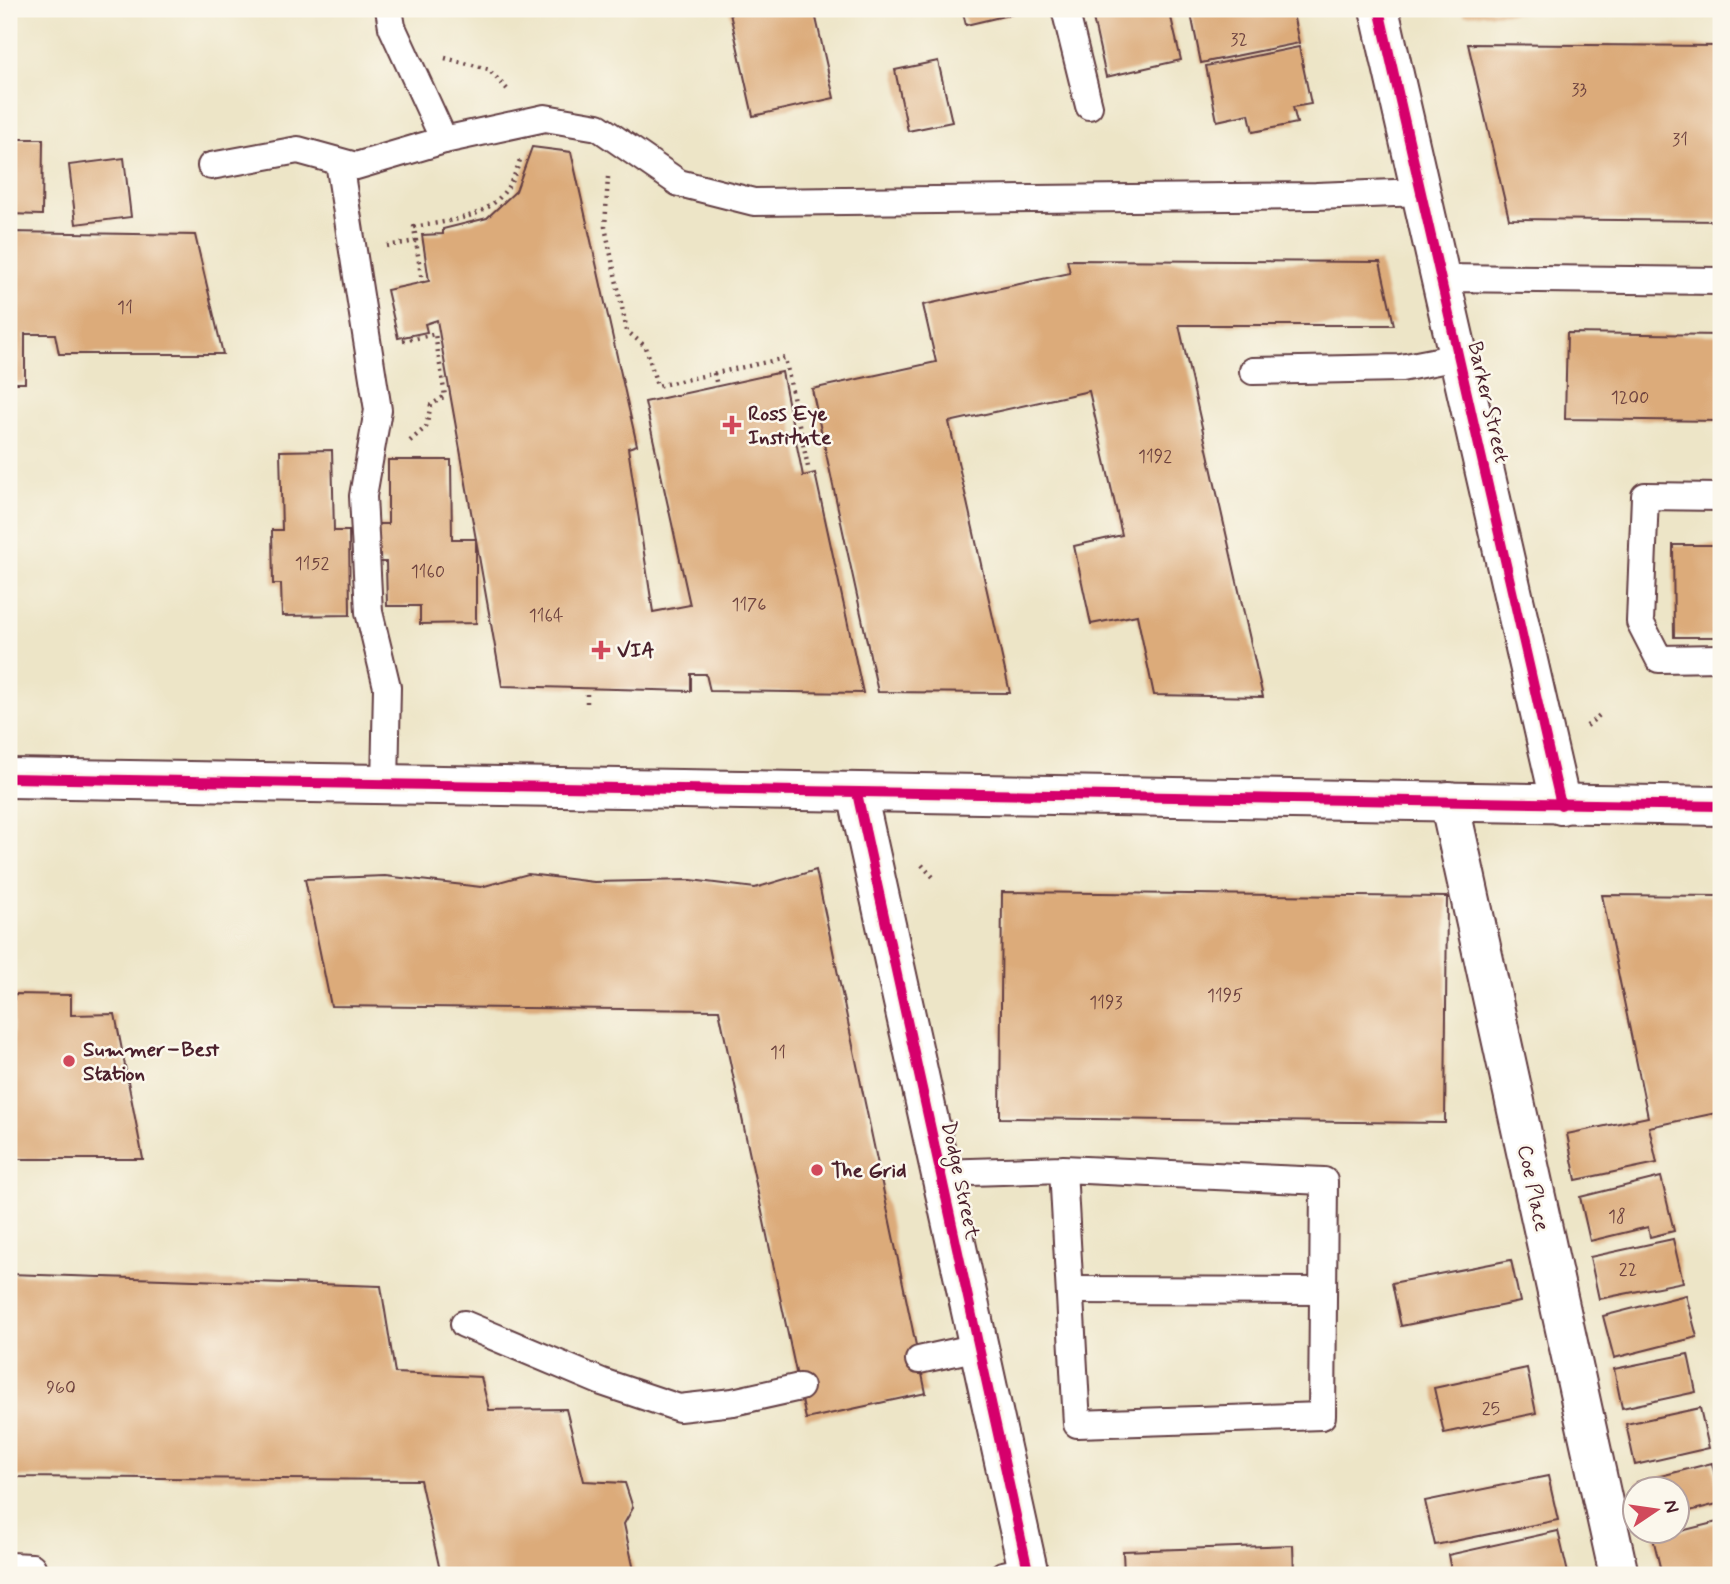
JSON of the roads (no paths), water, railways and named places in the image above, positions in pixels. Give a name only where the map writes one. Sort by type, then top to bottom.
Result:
[{"type":"street","name":"Barker Street","points":[[1379,9],[1561,805]]},
{"type":"street","points":[[9,778],[1721,806]]},
{"type":"street","name":"Dodge Street","points":[[858,793],[978,1347],[1020,1573]]},
{"type":"street","name":"Coe Place","points":[[1450,801],[1619,1575]]},
{"type":"lane","points":[[389,9],[392,27],[444,141]]},
{"type":"lane","points":[[1065,9],[1089,106]]},
{"type":"lane","points":[[211,166],[298,150],[356,166],[444,141],[545,118],[598,127],[679,183],[754,202],[1316,196],[1421,192]]},
{"type":"lane","points":[[340,162],[379,410],[363,496],[369,612],[387,687],[385,785]]},
{"type":"lane","points":[[1440,278],[1721,281]]},
{"type":"lane","points":[[1253,371],[1401,368],[1458,357]]},
{"type":"lane","points":[[1721,497],[1644,496],[1640,622],[1659,659],[1721,658]]},
{"type":"lane","points":[[939,1173],[1063,1169],[1324,1181],[1322,1416],[1077,1424],[1063,1169]]},
{"type":"lane","points":[[1070,1290],[1323,1291]]},
{"type":"lane","points":[[464,1325],[601,1382],[679,1408],[733,1402],[800,1387]]},
{"type":"lane","points":[[919,1360],[978,1347]]},
{"type":"lane","points":[[9,1566],[32,1567],[32,1575]]},
{"type":"place","name":"Ross Eye Institute","points":[[732,425]]},
{"type":"place","name":"VIA","points":[[601,650]]},
{"type":"place","name":"Summer–Best Station","points":[[69,1061]]},
{"type":"place","name":"The Grid","points":[[817,1170]]}]
